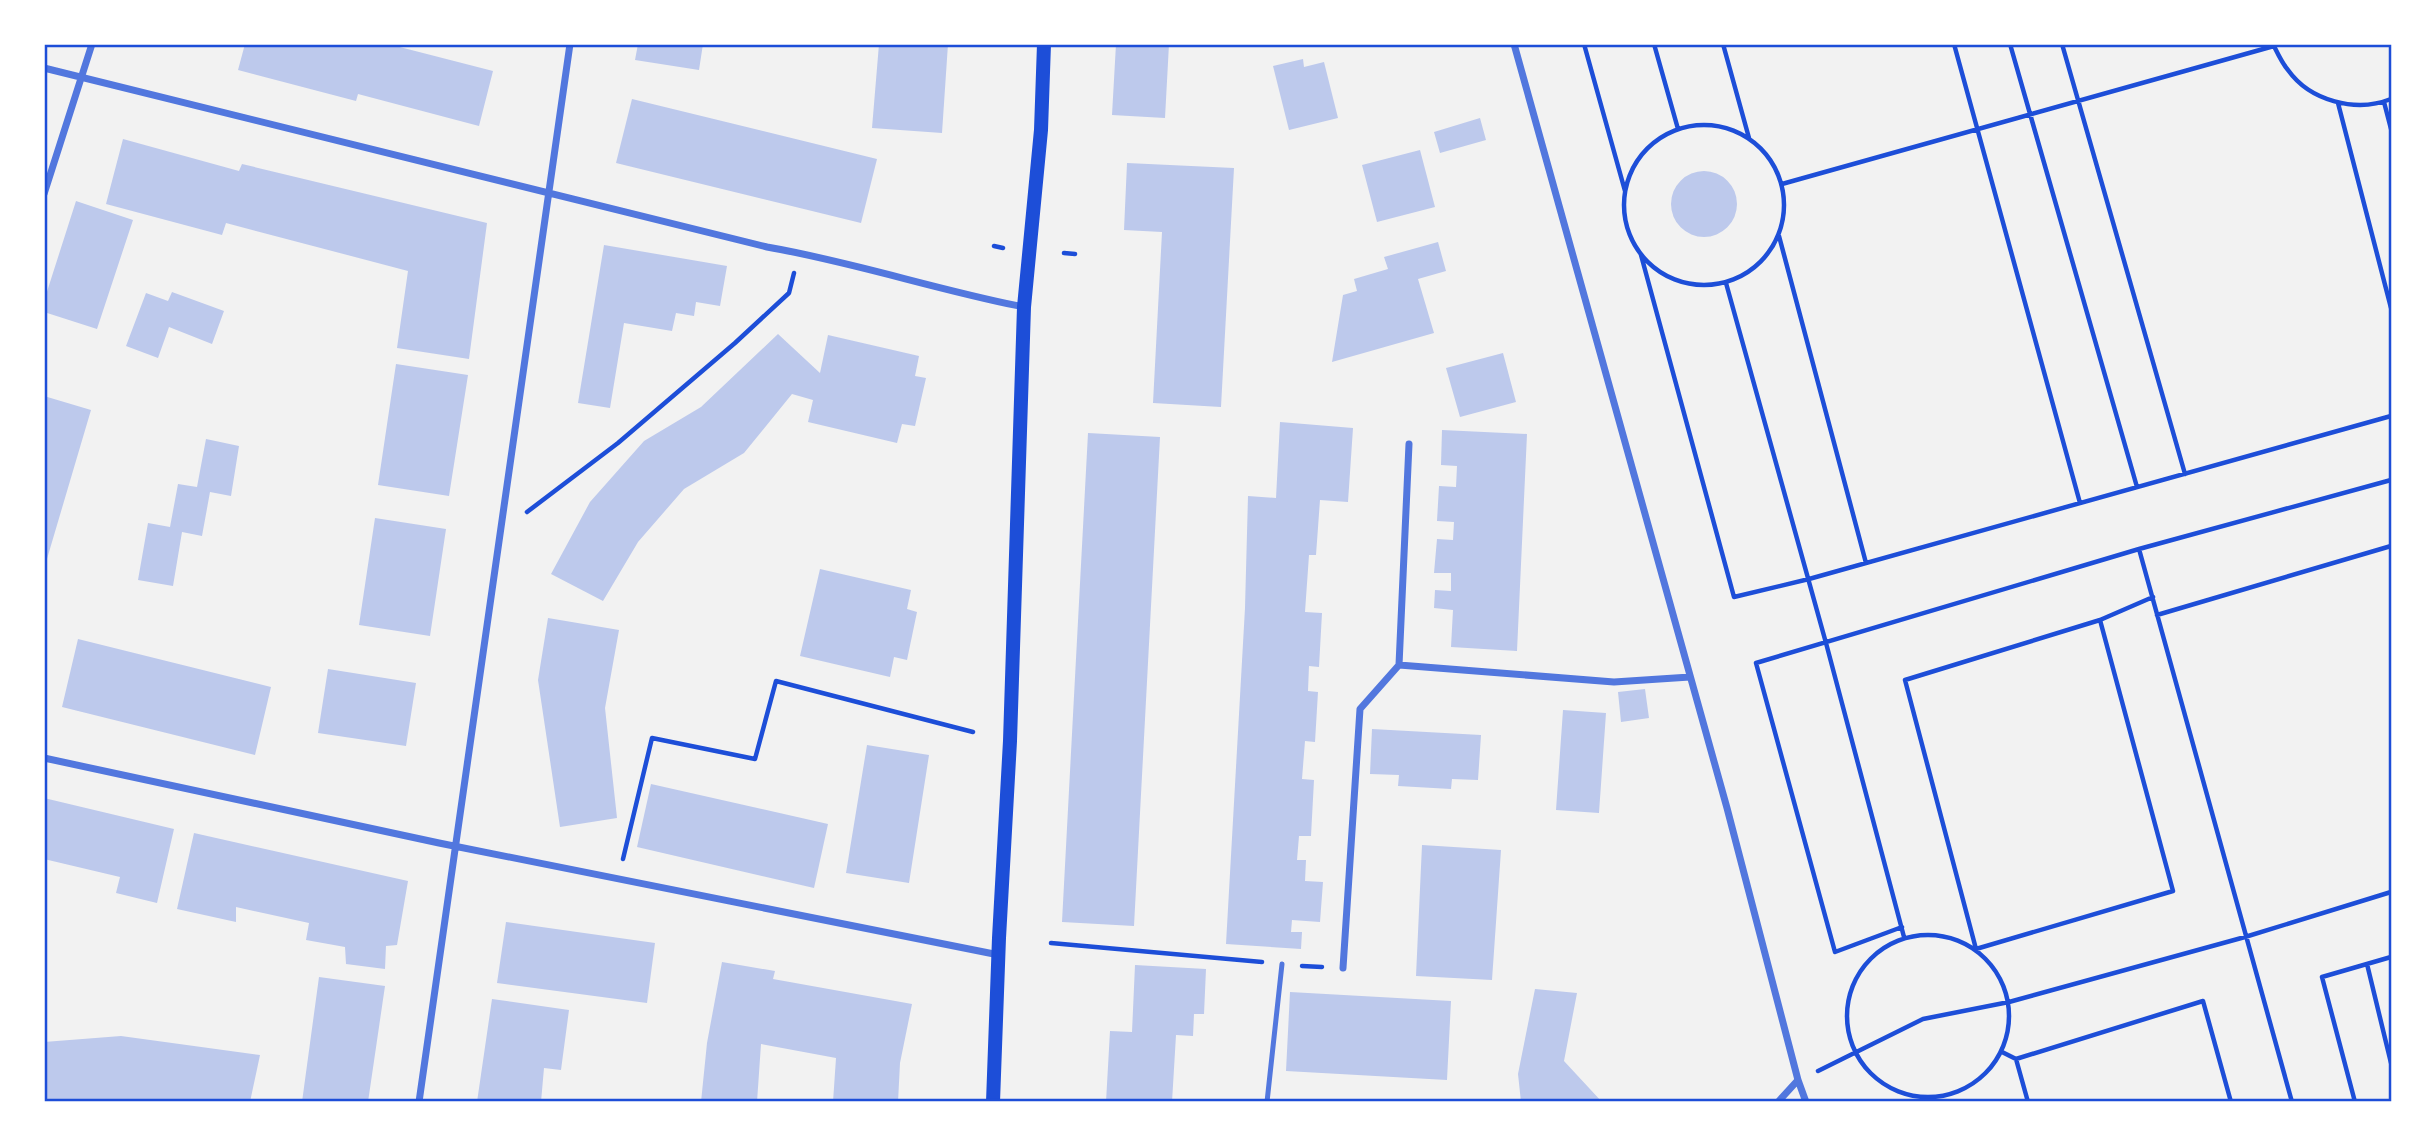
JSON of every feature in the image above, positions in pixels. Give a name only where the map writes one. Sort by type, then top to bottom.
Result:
[{"type":"main road","points":[[993,1102],[1010,741],[1024,307],[1041,130],[1044,44]]},
{"type":"street","points":[[44,194],[92,44]]},
{"type":"street","points":[[419,1102],[570,44]]},
{"type":"street","points":[[1514,44],[1806,1102]]},
{"type":"street","points":[[44,68],[548,194],[1024,307]]},
{"type":"street","points":[[1343,968],[1360,709],[1399,665],[1409,444]]},
{"type":"street","points":[[1399,665],[1614,682],[1690,677]]},
{"type":"street","points":[[44,758],[457,846],[999,955]]},
{"type":"street","points":[[1778,1102],[1798,1080]]},
{"type":"lane","points":[[1268,1102],[1282,964]]},
{"type":"path","points":[[1584,44],[1625,191]]},
{"type":"path","points":[[1654,44],[1678,129]]},
{"type":"path","points":[[1723,44],[1749,139]]},
{"type":"path","points":[[1954,44],[2080,503]]},
{"type":"path","points":[[2010,44],[2137,487]]},
{"type":"path","points":[[2062,44],[2185,474]]},
{"type":"path","points":[[1782,184],[2274,45],[2289,72],[2311,92],[2338,103],[2361,105],[2391,99]]},
{"type":"path","points":[[2384,102],[2391,129]]},
{"type":"path","points":[[2338,103],[2391,308]]},
{"type":"path","points":[[1641,255],[1658,271],[1679,282],[1702,286],[1726,283],[1748,273],[1766,257],[1779,235],[1784,210],[1782,184],[1763,151],[1749,139],[1727,128],[1703,125],[1678,129],[1643,152],[1625,191],[1624,214],[1630,235],[1641,255],[1734,597],[1808,579],[2391,416]]},
{"type":"path","points":[[1779,235],[1866,563]]},
{"type":"path","points":[[994,246],[1003,248]]},
{"type":"path","points":[[501,532],[618,443],[789,293],[798,252]]},
{"type":"path","points":[[1064,253],[1075,254]]},
{"type":"path","points":[[1726,283],[1904,937]]},
{"type":"path","points":[[1902,928],[1835,952],[1756,663],[2139,548],[2391,480]]},
{"type":"path","points":[[2157,614],[2391,546]]},
{"type":"path","points":[[2139,548],[2292,1102]]},
{"type":"path","points":[[1976,949],[1905,680],[2100,620],[2152,597]]},
{"type":"path","points":[[1976,949],[2173,891],[2100,620]]},
{"type":"path","points":[[618,879],[652,738],[755,759],[776,681],[973,732]]},
{"type":"path","points":[[1798,1080],[1923,1019],[2009,1002],[2245,937],[2391,892]]},
{"type":"path","points":[[1928,934],[1954,938],[1976,949],[1991,964],[2003,982],[2009,1002],[2009,1028],[2001,1052],[1986,1074],[1965,1089],[1941,1097],[1915,1097],[1891,1089],[1870,1073],[1855,1052],[1846,1025],[1848,997],[1859,971],[1878,951],[1904,937],[1928,934]]},
{"type":"path","points":[[1051,943],[1198,955]]},
{"type":"path","points":[[2355,1102],[2322,977],[2391,957]]},
{"type":"path","points":[[2367,964],[2391,1063]]},
{"type":"path","points":[[2001,1052],[2016,1059],[2203,1001],[2231,1102]]},
{"type":"path","points":[[2016,1059],[2028,1102]]},
{"type":"building","points":[[245,44],[388,44],[493,71],[479,126],[358,94],[356,101],[238,70]]},
{"type":"building","points":[[638,44],[703,44],[699,70],[635,60]]},
{"type":"building","points":[[879,44],[948,44],[942,133],[872,128]]},
{"type":"building","points":[[1116,44],[1169,44],[1165,118],[1112,115]]},
{"type":"building","points":[[1303,59],[1304,67],[1324,62],[1338,118],[1289,130],[1273,66]]},
{"type":"building","points":[[632,99],[877,159],[861,223],[616,163]]},
{"type":"building","points":[[1480,118],[1486,140],[1440,153],[1434,132]]},
{"type":"building","points":[[123,139],[239,171],[242,164],[487,223],[469,359],[397,348],[408,271],[226,223],[222,235],[106,204]]},
{"type":"building","points":[[1420,150],[1435,207],[1377,222],[1362,165]]},
{"type":"building","points":[[1127,163],[1234,168],[1221,407],[1153,403],[1162,232],[1124,230]]},
{"type":"building","points":[[1704,171],[1717,174],[1727,181],[1734,191],[1737,204],[1734,217],[1727,227],[1717,234],[1704,237],[1691,234],[1681,227],[1674,217],[1671,204],[1674,191],[1681,181],[1691,174]]},
{"type":"building","points":[[76,201],[133,220],[97,329],[44,312],[44,301]]},
{"type":"building","points":[[1438,242],[1446,271],[1418,279],[1434,333],[1332,362],[1343,295],[1357,291],[1354,279],[1388,269],[1384,257]]},
{"type":"building","points":[[604,245],[727,266],[720,306],[696,302],[694,316],[676,313],[672,331],[624,323],[610,408],[578,403]]},
{"type":"building","points":[[172,292],[224,311],[212,344],[169,327],[158,358],[126,346],[146,293],[168,301]]},
{"type":"building","points":[[778,334],[820,373],[828,335],[919,356],[915,376],[926,378],[915,426],[902,424],[897,443],[808,422],[813,400],[792,394],[744,453],[684,489],[638,542],[603,601],[551,574],[590,502],[644,441],[701,407]]},
{"type":"building","points":[[1503,353],[1516,402],[1460,417],[1446,368]]},
{"type":"building","points":[[396,364],[468,375],[449,496],[378,485]]},
{"type":"building","points":[[44,396],[91,410],[44,569]]},
{"type":"building","points":[[1280,422],[1353,428],[1348,502],[1320,500],[1316,555],[1309,555],[1305,612],[1322,613],[1319,667],[1309,666],[1308,691],[1318,692],[1315,742],[1305,741],[1302,779],[1314,780],[1311,836],[1299,836],[1297,860],[1306,860],[1305,881],[1323,882],[1320,922],[1292,920],[1291,932],[1302,932],[1301,949],[1226,944],[1245,608],[1248,496],[1276,498]]},
{"type":"building","points":[[1442,430],[1527,434],[1517,651],[1451,647],[1453,610],[1434,608],[1435,590],[1451,591],[1451,573],[1434,573],[1437,539],[1453,540],[1454,522],[1437,521],[1439,486],[1456,487],[1457,466],[1441,465]]},
{"type":"building","points":[[1088,433],[1160,437],[1134,926],[1062,922]]},
{"type":"building","points":[[206,439],[239,446],[231,496],[210,492],[202,536],[182,532],[173,586],[138,580],[148,523],[170,527],[178,484],[197,487]]},
{"type":"building","points":[[375,518],[446,529],[430,636],[359,625]]},
{"type":"building","points":[[820,569],[911,590],[907,609],[917,612],[907,660],[894,657],[890,677],[800,656]]},
{"type":"building","points":[[548,618],[619,630],[605,708],[617,818],[560,827],[538,680]]},
{"type":"building","points":[[78,639],[271,687],[255,755],[62,707]]},
{"type":"building","points":[[328,669],[416,683],[406,746],[318,733]]},
{"type":"building","points":[[1645,689],[1649,718],[1621,722],[1618,692]]},
{"type":"building","points":[[1563,710],[1606,713],[1599,813],[1556,810]]},
{"type":"building","points":[[1372,729],[1481,735],[1478,780],[1452,779],[1451,789],[1398,786],[1399,775],[1370,774]]},
{"type":"building","points":[[867,745],[929,755],[909,883],[846,873]]},
{"type":"building","points":[[651,784],[828,824],[814,888],[637,847]]},
{"type":"building","points":[[44,798],[174,829],[157,903],[116,893],[120,877],[44,859]]},
{"type":"building","points":[[194,833],[408,881],[397,945],[386,946],[385,969],[346,964],[345,947],[306,940],[309,923],[236,907],[236,922],[177,909]]},
{"type":"building","points":[[1422,845],[1501,850],[1492,980],[1416,976]]},
{"type":"building","points":[[506,922],[655,943],[647,1003],[497,983]]},
{"type":"building","points":[[722,962],[775,971],[773,979],[912,1004],[900,1063],[898,1102],[833,1102],[836,1058],[761,1044],[757,1102],[701,1102],[707,1043]]},
{"type":"building","points":[[1135,965],[1206,969],[1204,1014],[1194,1014],[1193,1036],[1176,1035],[1172,1102],[1106,1102],[1110,1031],[1132,1032]]},
{"type":"building","points":[[319,977],[385,986],[368,1102],[302,1102]]},
{"type":"building","points":[[1535,989],[1577,993],[1564,1061],[1602,1102],[1521,1102],[1518,1074]]},
{"type":"building","points":[[1290,992],[1451,1001],[1447,1080],[1286,1071]]},
{"type":"building","points":[[492,999],[569,1010],[561,1070],[544,1068],[541,1102],[477,1102]]},
{"type":"building","points":[[121,1036],[260,1055],[250,1102],[44,1102],[44,1042]]}]
